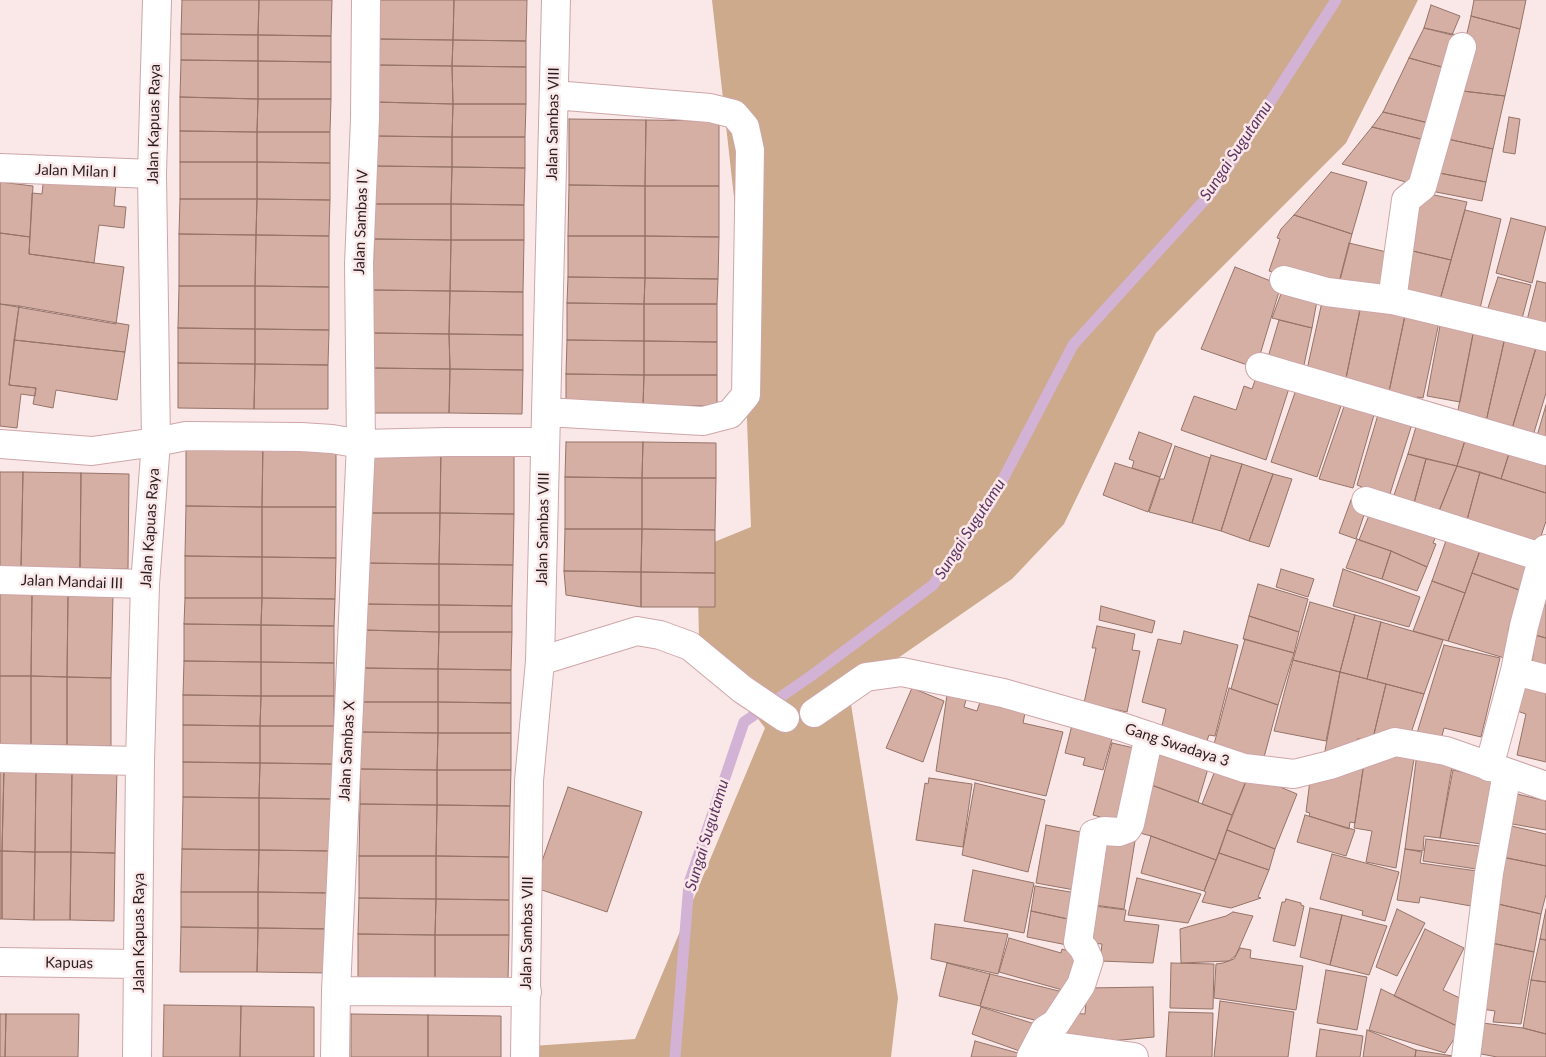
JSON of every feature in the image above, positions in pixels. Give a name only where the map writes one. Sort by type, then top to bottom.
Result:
[{"type":"street","name":"Jalan Kapuas Raya","points":[[137,1057],[140,762],[145,584],[156,442],[152,174],[157,0]]},
{"type":"street","name":"Jalan Sambas IV","points":[[361,444],[359,264],[365,118],[366,0]]},
{"type":"street","name":"Jalan Sambas VIII","points":[[524,1057],[527,992],[529,781],[540,661],[556,0]]},
{"type":"street","points":[[1392,300],[1406,200],[1422,187],[1462,47]]},
{"type":"street","points":[[546,412],[703,420],[730,414],[746,395],[750,150],[745,127],[734,114],[710,108],[554,95]]},
{"type":"street","name":"Jalan Milan I","points":[[0,168],[152,174]]},
{"type":"street","points":[[1284,280],[1327,292],[1392,300],[1546,337]]},
{"type":"street","points":[[1260,367],[1546,451]]},
{"type":"street","points":[[0,444],[92,451],[186,436],[301,437],[332,439],[361,444],[545,442]]},
{"type":"street","name":"Jalan Sambas X","points":[[335,1057],[336,991],[361,444]]},
{"type":"street","points":[[1366,501],[1543,564],[1524,626],[1498,770],[1489,873],[1466,1057]]},
{"type":"street","name":"Jalan Mandai III","points":[[0,580],[145,584]]},
{"type":"street","points":[[540,661],[637,631],[660,635],[690,646],[742,689],[785,718]]},
{"type":"street","points":[[1515,671],[1546,679]]},
{"type":"street","name":"Gang Swadaya 3","points":[[814,712],[866,677],[902,672],[1003,693],[1149,736],[1244,768],[1294,774],[1330,765],[1394,742],[1446,751],[1546,786]]},
{"type":"street","points":[[1035,1050],[1045,1030],[1056,1023],[1081,985],[1090,960],[1084,948],[1078,942],[1094,834],[1104,831],[1119,832],[1127,829],[1130,824],[1149,736]]},
{"type":"street","points":[[0,758],[140,762]]},
{"type":"street","name":"Kapuas","points":[[0,962],[138,964]]},
{"type":"street","points":[[336,991],[527,992]]},
{"type":"street","points":[[1035,1050],[1048,1045],[1134,1057]]},
{"type":"shaded area","points":[[712,0],[1418,0],[1346,143],[1156,333],[1064,524],[1012,579],[849,692],[898,998],[891,1057],[533,1057],[532,1046],[635,1039],[765,728],[699,640],[697,549],[751,527],[741,260]]},
{"type":"building","points":[[182,0],[259,0],[258,35],[181,34]]},
{"type":"building","points":[[259,0],[332,0],[331,36],[258,35]]},
{"type":"building","points":[[376,0],[454,0],[453,40],[376,39]]},
{"type":"building","points":[[454,0],[527,0],[526,41],[453,40]]},
{"type":"building","points":[[1474,0],[1526,0],[1520,29],[1471,16]]},
{"type":"building","points":[[1431,5],[1460,16],[1452,35],[1424,28]]},
{"type":"building","points":[[1471,16],[1520,29],[1505,96],[1454,90]]},
{"type":"building","points":[[1424,28],[1457,35],[1449,69],[1409,58]]},
{"type":"building","points":[[181,34],[258,35],[258,61],[181,60]]},
{"type":"building","points":[[258,35],[331,36],[331,62],[258,61]]},
{"type":"building","points":[[376,39],[453,40],[452,66],[376,65]]},
{"type":"building","points":[[453,40],[526,41],[526,67],[452,66]]},
{"type":"building","points":[[1409,58],[1449,69],[1437,125],[1383,112]]},
{"type":"building","points":[[181,60],[258,61],[258,99],[180,97]]},
{"type":"building","points":[[258,61],[331,62],[331,99],[258,99]]},
{"type":"building","points":[[376,65],[452,66],[453,104],[375,102]]},
{"type":"building","points":[[452,66],[526,67],[526,104],[453,104]]},
{"type":"building","points":[[1454,90],[1505,96],[1493,149],[1443,138]]},
{"type":"building","points":[[180,97],[258,99],[257,132],[180,131]]},
{"type":"building","points":[[258,99],[331,99],[330,132],[257,132]]},
{"type":"building","points":[[375,102],[453,104],[452,137],[375,136]]},
{"type":"building","points":[[453,104],[526,104],[525,137],[452,137]]},
{"type":"building","points":[[1383,112],[1437,125],[1433,142],[1372,127]]},
{"type":"building","points":[[1509,117],[1520,119],[1515,154],[1503,152]]},
{"type":"building","points":[[569,119],[646,120],[645,186],[569,185]]},
{"type":"building","points":[[646,120],[719,121],[719,186],[645,186]]},
{"type":"building","points":[[1372,127],[1433,142],[1420,186],[1342,164]]},
{"type":"building","points":[[180,131],[257,132],[257,162],[180,162]]},
{"type":"building","points":[[257,132],[330,132],[330,163],[257,162]]},
{"type":"building","points":[[375,136],[452,137],[452,167],[375,166]]},
{"type":"building","points":[[452,137],[525,137],[525,168],[452,167]]},
{"type":"building","points":[[1443,138],[1493,149],[1486,182],[1434,172]]},
{"type":"building","points":[[180,162],[257,162],[257,199],[180,199]]},
{"type":"building","points":[[257,162],[330,163],[330,200],[257,199]]},
{"type":"building","points":[[375,166],[452,167],[451,204],[374,204]]},
{"type":"building","points":[[452,167],[525,168],[524,205],[451,204]]},
{"type":"building","points":[[1331,172],[1367,182],[1352,234],[1294,215]]},
{"type":"building","points":[[1434,172],[1486,182],[1482,201],[1431,191]]},
{"type":"building","points":[[44,175],[116,184],[114,206],[126,207],[124,228],[99,225],[94,263],[29,254],[32,193],[42,194]]},
{"type":"building","points":[[0,182],[33,186],[30,237],[0,233]]},
{"type":"building","points":[[569,185],[645,186],[645,236],[568,236]]},
{"type":"building","points":[[645,186],[719,186],[719,237],[645,236]]},
{"type":"building","points":[[1420,192],[1467,202],[1451,260],[1404,249]]},
{"type":"building","points":[[180,199],[257,199],[256,235],[179,234]]},
{"type":"building","points":[[257,199],[330,200],[329,236],[256,235]]},
{"type":"building","points":[[374,204],[451,204],[451,240],[374,239]]},
{"type":"building","points":[[451,204],[524,205],[524,240],[451,240]]},
{"type":"building","points":[[1465,210],[1501,219],[1478,317],[1438,307]]},
{"type":"building","points":[[1294,215],[1352,234],[1338,288],[1321,286],[1269,271],[1280,239],[1277,238],[1281,229]]},
{"type":"building","points":[[1511,218],[1546,227],[1532,283],[1496,273]]},
{"type":"building","points":[[0,233],[30,237],[29,254],[124,267],[116,324],[0,304]]},
{"type":"building","points":[[179,234],[256,235],[255,286],[179,286]]},
{"type":"building","points":[[256,235],[329,236],[329,287],[255,286]]},
{"type":"building","points":[[568,236],[645,236],[645,278],[568,277]]},
{"type":"building","points":[[645,236],[719,237],[718,279],[645,278]]},
{"type":"building","points":[[374,239],[451,240],[450,291],[373,290]]},
{"type":"building","points":[[451,240],[524,240],[523,292],[450,291]]},
{"type":"building","points":[[1349,243],[1395,254],[1385,294],[1338,286]]},
{"type":"building","points":[[1404,249],[1451,260],[1438,307],[1393,296]]},
{"type":"building","points":[[1235,267],[1281,285],[1256,368],[1201,349]]},
{"type":"building","points":[[568,277],[645,278],[644,304],[567,303]]},
{"type":"building","points":[[1498,277],[1531,285],[1520,326],[1485,317]]},
{"type":"building","points":[[645,278],[718,279],[717,304],[644,304]]},
{"type":"building","points":[[1537,281],[1546,283],[1546,334],[1525,328]]},
{"type":"building","points":[[1285,283],[1318,295],[1312,328],[1272,318]]},
{"type":"building","points":[[179,286],[255,286],[255,329],[178,328]]},
{"type":"building","points":[[255,286],[329,287],[329,330],[255,329]]},
{"type":"building","points":[[373,290],[450,291],[449,334],[373,333]]},
{"type":"building","points":[[450,291],[523,292],[523,335],[449,334]]},
{"type":"building","points":[[1324,293],[1362,300],[1345,383],[1306,374]]},
{"type":"building","points":[[1362,300],[1407,306],[1389,392],[1345,383]]},
{"type":"building","points":[[567,303],[644,304],[644,341],[567,340]]},
{"type":"building","points":[[0,304],[19,306],[9,385],[36,388],[35,396],[21,394],[17,428],[0,426]]},
{"type":"building","points":[[644,304],[717,304],[717,342],[644,341]]},
{"type":"building","points":[[19,306],[129,325],[125,352],[14,340]]},
{"type":"building","points":[[1407,306],[1441,313],[1423,398],[1417,397],[1416,401],[1387,401]]},
{"type":"building","points":[[1442,315],[1475,324],[1460,402],[1427,396]]},
{"type":"building","points":[[1279,320],[1312,328],[1302,374],[1266,364]]},
{"type":"building","points":[[1475,324],[1506,333],[1485,426],[1456,420]]},
{"type":"building","points":[[178,328],[255,329],[255,364],[178,363]]},
{"type":"building","points":[[255,329],[329,330],[328,365],[255,364]]},
{"type":"building","points":[[373,333],[449,334],[450,369],[372,368]]},
{"type":"building","points":[[1506,333],[1538,341],[1511,432],[1485,426]]},
{"type":"building","points":[[449,334],[523,335],[523,370],[450,369]]},
{"type":"building","points":[[14,340],[125,352],[117,400],[56,390],[53,408],[33,404],[36,388],[9,385]]},
{"type":"building","points":[[567,340],[644,341],[644,375],[566,374]]},
{"type":"building","points":[[644,341],[717,342],[717,375],[644,375]]},
{"type":"building","points":[[1538,341],[1546,343],[1546,393],[1532,439],[1511,432]]},
{"type":"building","points":[[178,363],[255,364],[254,409],[178,408]]},
{"type":"building","points":[[255,364],[328,365],[328,409],[254,409]]},
{"type":"building","points":[[372,368],[450,369],[449,413],[372,413]]},
{"type":"building","points":[[450,369],[523,370],[522,414],[449,413]]},
{"type":"building","points":[[1258,372],[1291,382],[1266,460],[1181,430],[1194,396],[1236,410],[1244,386],[1252,389]]},
{"type":"building","points":[[566,374],[644,375],[643,405],[566,404]]},
{"type":"building","points":[[644,375],[717,375],[717,406],[643,405]]},
{"type":"building","points":[[1299,381],[1344,397],[1317,477],[1271,462]]},
{"type":"building","points":[[1347,398],[1376,408],[1353,488],[1319,479]]},
{"type":"building","points":[[1546,405],[1546,446],[1535,443]]},
{"type":"building","points":[[1380,408],[1413,421],[1389,497],[1361,490],[1362,487],[1357,485]]},
{"type":"building","points":[[1418,420],[1467,434],[1457,466],[1408,454]]},
{"type":"building","points":[[1139,432],[1172,444],[1160,477],[1132,468],[1134,461],[1129,459]]},
{"type":"building","points":[[1467,434],[1511,447],[1501,479],[1457,466]]},
{"type":"building","points":[[186,440],[263,441],[262,507],[186,506]]},
{"type":"building","points":[[263,441],[336,441],[336,507],[262,507]]},
{"type":"building","points":[[566,442],[643,442],[642,478],[565,477]]},
{"type":"building","points":[[643,442],[716,443],[716,478],[642,478]]},
{"type":"building","points":[[1175,446],[1210,458],[1192,523],[1149,512],[1160,479],[1164,479]]},
{"type":"building","points":[[364,447],[441,447],[440,513],[363,513]]},
{"type":"building","points":[[441,447],[514,448],[514,514],[440,513]]},
{"type":"building","points":[[1511,447],[1546,456],[1546,493],[1501,479]]},
{"type":"building","points":[[1408,454],[1426,459],[1414,503],[1393,498]]},
{"type":"building","points":[[1211,455],[1242,464],[1221,531],[1192,523]]},
{"type":"building","points":[[1426,459],[1457,466],[1439,511],[1414,503]]},
{"type":"building","points":[[1115,463],[1160,477],[1148,512],[1103,495]]},
{"type":"building","points":[[1242,464],[1273,474],[1249,541],[1221,531]]},
{"type":"building","points":[[1457,466],[1480,472],[1467,520],[1439,511]]},
{"type":"building","points":[[0,472],[23,472],[21,568],[0,567]]},
{"type":"building","points":[[23,472],[81,473],[80,568],[21,568]]},
{"type":"building","points":[[1480,472],[1546,493],[1546,521],[1539,542],[1467,520]]},
{"type":"building","points":[[81,473],[129,474],[128,569],[80,568]]},
{"type":"building","points":[[1273,474],[1292,479],[1269,547],[1249,541]]},
{"type":"building","points":[[565,477],[642,478],[642,529],[565,529]]},
{"type":"building","points":[[642,478],[716,478],[715,530],[642,529]]},
{"type":"building","points":[[1351,500],[1367,506],[1356,539],[1339,533]]},
{"type":"building","points":[[186,506],[262,507],[262,557],[185,556]]},
{"type":"building","points":[[262,507],[336,507],[336,558],[262,557]]},
{"type":"building","points":[[1372,508],[1439,529],[1433,543],[1436,544],[1427,567],[1391,551],[1359,540]]},
{"type":"building","points":[[363,513],[440,513],[439,564],[362,563]]},
{"type":"building","points":[[440,513],[514,514],[513,565],[439,564]]},
{"type":"building","points":[[565,529],[642,529],[641,572],[564,571]]},
{"type":"building","points":[[642,529],[715,530],[715,573],[641,572]]},
{"type":"building","points":[[1449,532],[1483,542],[1465,593],[1432,581]]},
{"type":"building","points":[[1357,539],[1391,551],[1382,579],[1346,568]]},
{"type":"building","points":[[1483,542],[1533,557],[1522,591],[1472,573]]},
{"type":"building","points":[[1391,551],[1427,567],[1417,591],[1382,579]]},
{"type":"building","points":[[185,556],[262,557],[262,598],[185,598]]},
{"type":"building","points":[[262,557],[336,558],[335,599],[262,598]]},
{"type":"building","points":[[362,563],[439,564],[439,605],[362,604]]},
{"type":"building","points":[[439,564],[513,565],[512,606],[439,605]]},
{"type":"building","points":[[1281,569],[1314,579],[1308,597],[1276,587]]},
{"type":"building","points":[[1343,569],[1420,597],[1409,627],[1333,606]]},
{"type":"building","points":[[564,571],[641,572],[641,607],[566,595]]},
{"type":"building","points":[[641,572],[715,573],[715,607],[641,607]]},
{"type":"building","points":[[1472,573],[1522,591],[1508,630],[1520,634],[1511,660],[1448,641]]},
{"type":"building","points":[[1546,580],[1546,638],[1535,635]]},
{"type":"building","points":[[1432,581],[1465,593],[1448,641],[1413,631]]},
{"type":"building","points":[[1258,584],[1308,599],[1299,632],[1249,616]]},
{"type":"building","points":[[0,594],[32,594],[31,676],[0,676]]},
{"type":"building","points":[[32,594],[68,594],[67,677],[31,676]]},
{"type":"building","points":[[68,594],[113,595],[111,678],[67,677]]},
{"type":"building","points":[[185,598],[262,598],[261,625],[184,624]]},
{"type":"building","points":[[262,598],[335,599],[334,626],[261,625]]},
{"type":"building","points":[[1310,602],[1355,615],[1340,672],[1293,660]]},
{"type":"building","points":[[362,604],[439,605],[439,632],[362,630]]},
{"type":"building","points":[[439,605],[512,606],[512,632],[439,632]]},
{"type":"building","points":[[1101,606],[1155,621],[1152,633],[1099,620]]},
{"type":"building","points":[[1355,615],[1381,622],[1367,679],[1340,672]]},
{"type":"building","points":[[1249,616],[1299,632],[1294,653],[1243,639]]},
{"type":"building","points":[[1381,622],[1443,640],[1424,694],[1367,679]]},
{"type":"building","points":[[184,624],[261,625],[261,662],[184,661]]},
{"type":"building","points":[[261,625],[334,626],[334,663],[261,662]]},
{"type":"building","points":[[1097,626],[1135,634],[1132,650],[1140,651],[1127,712],[1084,703],[1096,648],[1092,648]]},
{"type":"building","points":[[362,630],[439,632],[438,669],[361,668]]},
{"type":"building","points":[[1184,631],[1238,645],[1215,736],[1209,735],[1205,746],[1160,734],[1166,709],[1142,702],[1158,639],[1181,644]]},
{"type":"building","points":[[439,632],[512,632],[511,670],[438,669]]},
{"type":"building","points":[[1535,635],[1546,638],[1546,668],[1532,665]]},
{"type":"building","points":[[1245,639],[1294,653],[1278,705],[1231,689]]},
{"type":"building","points":[[1444,645],[1500,658],[1481,737],[1444,728],[1441,740],[1417,733]]},
{"type":"building","points":[[1293,660],[1340,672],[1326,741],[1274,731]]},
{"type":"building","points":[[184,661],[261,662],[261,696],[183,695]]},
{"type":"building","points":[[261,662],[334,663],[334,696],[261,696]]},
{"type":"building","points":[[361,668],[438,669],[438,702],[361,702]]},
{"type":"building","points":[[438,669],[511,670],[511,703],[438,702]]},
{"type":"building","points":[[1340,672],[1386,684],[1373,738],[1357,739],[1354,756],[1323,761]]},
{"type":"building","points":[[0,676],[31,676],[31,745],[0,744]]},
{"type":"building","points":[[31,676],[67,677],[67,745],[31,745]]},
{"type":"building","points":[[1524,676],[1546,682],[1546,762],[1517,755],[1526,714],[1514,710]]},
{"type":"building","points":[[67,677],[111,678],[111,746],[67,745]]},
{"type":"building","points":[[1386,684],[1424,694],[1409,739],[1373,738]]},
{"type":"building","points":[[912,688],[944,701],[923,762],[886,748]]},
{"type":"building","points":[[1229,688],[1278,705],[1263,761],[1213,748]]},
{"type":"building","points":[[183,695],[261,696],[260,726],[183,725]]},
{"type":"building","points":[[947,695],[966,700],[964,707],[977,711],[980,702],[1025,713],[1023,723],[1063,732],[1046,796],[936,771]]},
{"type":"building","points":[[261,696],[334,696],[334,726],[260,726]]},
{"type":"building","points":[[361,702],[438,702],[438,733],[360,732]]},
{"type":"building","points":[[438,702],[511,703],[511,733],[438,733]]},
{"type":"building","points":[[1073,721],[1114,732],[1103,770],[1083,765],[1085,758],[1065,753]]},
{"type":"building","points":[[183,725],[260,726],[260,763],[183,762]]},
{"type":"building","points":[[260,726],[334,726],[333,764],[260,763]]},
{"type":"building","points":[[360,732],[438,733],[437,770],[360,769]]},
{"type":"building","points":[[438,733],[511,733],[511,770],[437,770]]},
{"type":"building","points":[[1112,743],[1143,750],[1126,824],[1093,815]]},
{"type":"building","points":[[1152,745],[1210,762],[1198,802],[1146,783]]},
{"type":"building","points":[[1389,752],[1415,753],[1396,868],[1366,862],[1372,831],[1354,828],[1364,763]]},
{"type":"building","points":[[1417,753],[1453,761],[1440,838],[1424,836],[1423,851],[1405,849]]},
{"type":"building","points":[[183,762],[260,763],[259,798],[183,797]]},
{"type":"building","points":[[260,763],[333,764],[333,799],[259,798]]},
{"type":"building","points":[[1218,763],[1248,776],[1232,815],[1202,804]]},
{"type":"building","points":[[1364,763],[1355,823],[1350,822],[1349,829],[1309,816],[1310,813],[1306,812],[1310,780]]},
{"type":"building","points":[[0,769],[4,769],[2,851],[0,851]]},
{"type":"building","points":[[4,769],[36,769],[35,852],[2,851]]},
{"type":"building","points":[[36,769],[72,770],[71,852],[35,852]]},
{"type":"building","points":[[360,769],[437,770],[437,805],[360,804]]},
{"type":"building","points":[[72,770],[117,770],[115,853],[71,852]]},
{"type":"building","points":[[437,770],[511,770],[510,806],[437,805]]},
{"type":"building","points":[[1453,770],[1489,778],[1497,782],[1488,845],[1440,838]]},
{"type":"building","points":[[1249,774],[1297,794],[1275,849],[1227,830]]},
{"type":"building","points":[[929,778],[972,784],[963,847],[916,840],[925,783],[928,784]]},
{"type":"building","points":[[975,783],[1045,800],[1028,872],[962,855]]},
{"type":"building","points":[[1146,783],[1232,815],[1216,860],[1132,831]]},
{"type":"building","points":[[568,787],[642,812],[607,912],[533,887]]},
{"type":"building","points":[[1513,793],[1546,801],[1546,830],[1507,823]]},
{"type":"building","points":[[183,797],[259,798],[259,850],[182,849]]},
{"type":"building","points":[[259,798],[333,799],[332,851],[259,850]]},
{"type":"building","points":[[360,804],[437,805],[436,856],[359,856]]},
{"type":"building","points":[[437,805],[510,806],[509,857],[436,856]]},
{"type":"building","points":[[1305,815],[1355,830],[1346,856],[1297,842]]},
{"type":"building","points":[[1046,825],[1091,834],[1080,891],[1036,883]]},
{"type":"building","points":[[1507,825],[1546,834],[1546,866],[1502,857]]},
{"type":"building","points":[[1227,830],[1275,849],[1269,870],[1219,853]]},
{"type":"building","points":[[1097,836],[1135,841],[1124,909],[1087,904]]},
{"type":"building","points":[[1151,836],[1216,860],[1204,891],[1141,873]]},
{"type":"building","points":[[1426,839],[1486,847],[1483,870],[1423,861]]},
{"type":"building","points":[[182,849],[259,850],[258,892],[181,892]]},
{"type":"building","points":[[1405,849],[1422,852],[1420,863],[1477,871],[1471,906],[1420,897],[1419,903],[1397,900]]},
{"type":"building","points":[[259,850],[332,851],[331,893],[258,892]]},
{"type":"building","points":[[0,851],[2,851],[2,919],[0,919]]},
{"type":"building","points":[[2,851],[35,852],[34,920],[2,919]]},
{"type":"building","points":[[35,852],[71,852],[70,920],[34,920]]},
{"type":"building","points":[[71,852],[115,853],[114,921],[70,920]]},
{"type":"building","points":[[1219,853],[1269,870],[1258,897],[1261,898],[1231,908],[1202,902],[1206,892],[1204,891]]},
{"type":"building","points":[[1332,854],[1399,872],[1385,921],[1362,915],[1363,911],[1320,899]]},
{"type":"building","points":[[359,856],[436,856],[436,899],[359,898]]},
{"type":"building","points":[[436,856],[509,857],[509,900],[436,899]]},
{"type":"building","points":[[1502,857],[1546,866],[1546,894],[1541,914],[1494,903]]},
{"type":"building","points":[[973,870],[1034,883],[1024,933],[964,921]]},
{"type":"building","points":[[1137,878],[1201,894],[1188,923],[1128,915]]},
{"type":"building","points":[[1035,886],[1082,894],[1077,921],[1031,911]]},
{"type":"building","points":[[181,892],[258,892],[258,928],[181,927]]},
{"type":"building","points":[[258,892],[331,893],[332,929],[258,928]]},
{"type":"building","points":[[359,898],[436,899],[435,935],[358,934]]},
{"type":"building","points":[[436,899],[509,900],[509,935],[435,935]]},
{"type":"building","points":[[1286,899],[1301,903],[1304,906],[1295,946],[1273,941],[1282,902],[1285,902]]},
{"type":"building","points":[[1494,903],[1541,914],[1534,952],[1487,942]]},
{"type":"building","points":[[1086,905],[1126,910],[1124,921],[1159,925],[1153,963],[1100,961],[1102,944],[1082,942]]},
{"type":"building","points":[[1310,908],[1342,915],[1330,965],[1300,957]]},
{"type":"building","points":[[1397,909],[1425,923],[1397,976],[1376,967]]},
{"type":"building","points":[[1546,909],[1546,940],[1540,939]]},
{"type":"building","points":[[1031,911],[1077,921],[1072,946],[1027,937]]},
{"type":"building","points":[[1233,912],[1253,916],[1236,955],[1229,961],[1181,963],[1180,929],[1226,916]]},
{"type":"building","points":[[1342,915],[1387,926],[1369,975],[1330,965]]},
{"type":"building","points":[[935,924],[1008,934],[998,974],[931,959]]},
{"type":"building","points":[[181,927],[258,928],[257,972],[180,972]]},
{"type":"building","points":[[258,928],[332,929],[331,973],[257,972]]},
{"type":"building","points":[[1425,929],[1464,948],[1443,990],[1468,1002],[1461,1028],[1394,996]]},
{"type":"building","points":[[358,934],[435,935],[435,979],[358,978]]},
{"type":"building","points":[[435,935],[509,935],[508,980],[435,979]]},
{"type":"building","points":[[1009,938],[1061,953],[1062,949],[1084,956],[1073,993],[999,972]]},
{"type":"building","points":[[1540,939],[1546,940],[1546,982],[1531,980]]},
{"type":"building","points":[[1487,942],[1534,952],[1521,1024],[1493,1022],[1495,1011],[1476,1008]]},
{"type":"building","points":[[1240,948],[1251,950],[1250,958],[1303,966],[1296,1010],[1214,998],[1216,964],[1234,959]]},
{"type":"building","points":[[947,963],[990,974],[980,1006],[939,996]]},
{"type":"building","points":[[1171,963],[1214,964],[1213,1009],[1170,1008]]},
{"type":"building","points":[[1326,970],[1367,977],[1357,1030],[1317,1023]]},
{"type":"building","points":[[990,974],[1071,994],[1050,1024],[980,1006]]},
{"type":"building","points":[[1531,980],[1546,982],[1546,1034],[1523,1028]]},
{"type":"building","points":[[1153,987],[1154,1037],[1089,1043],[1059,1043],[1068,1013],[1085,1014],[1087,988]]},
{"type":"building","points":[[1381,989],[1461,1028],[1445,1053],[1369,1030]]},
{"type":"building","points":[[1220,1001],[1294,1012],[1288,1057],[1214,1057]]},
{"type":"building","points":[[164,1005],[241,1006],[240,1057],[163,1057]]},
{"type":"building","points":[[241,1006],[314,1007],[314,1057],[240,1057]]},
{"type":"building","points":[[981,1007],[1038,1025],[1028,1054],[972,1034]]},
{"type":"building","points":[[1169,1012],[1213,1013],[1212,1057],[1166,1057]]},
{"type":"building","points":[[0,1014],[6,1014],[5,1057],[0,1057]]},
{"type":"building","points":[[6,1014],[79,1014],[78,1057],[5,1057]]},
{"type":"building","points":[[351,1014],[428,1015],[428,1057],[351,1057]]},
{"type":"building","points":[[428,1015],[501,1016],[501,1057],[428,1057]]},
{"type":"building","points":[[1474,1022],[1523,1028],[1546,1034],[1546,1057],[1497,1057],[1471,1052]]},
{"type":"building","points":[[1320,1029],[1363,1036],[1360,1057],[1316,1057]]},
{"type":"building","points":[[1367,1030],[1416,1050],[1415,1057],[1363,1057]]},
{"type":"building","points":[[975,1041],[1025,1055],[1024,1057],[971,1057]]},
{"type":"building","points":[[1416,1050],[1459,1057],[1415,1057]]},
{"type":"waterway","name":"Sungai Sugutamu","points":[[675,1057],[689,883],[744,722],[811,676],[933,585],[991,502],[1073,345],[1212,192],[1336,0]]}]
